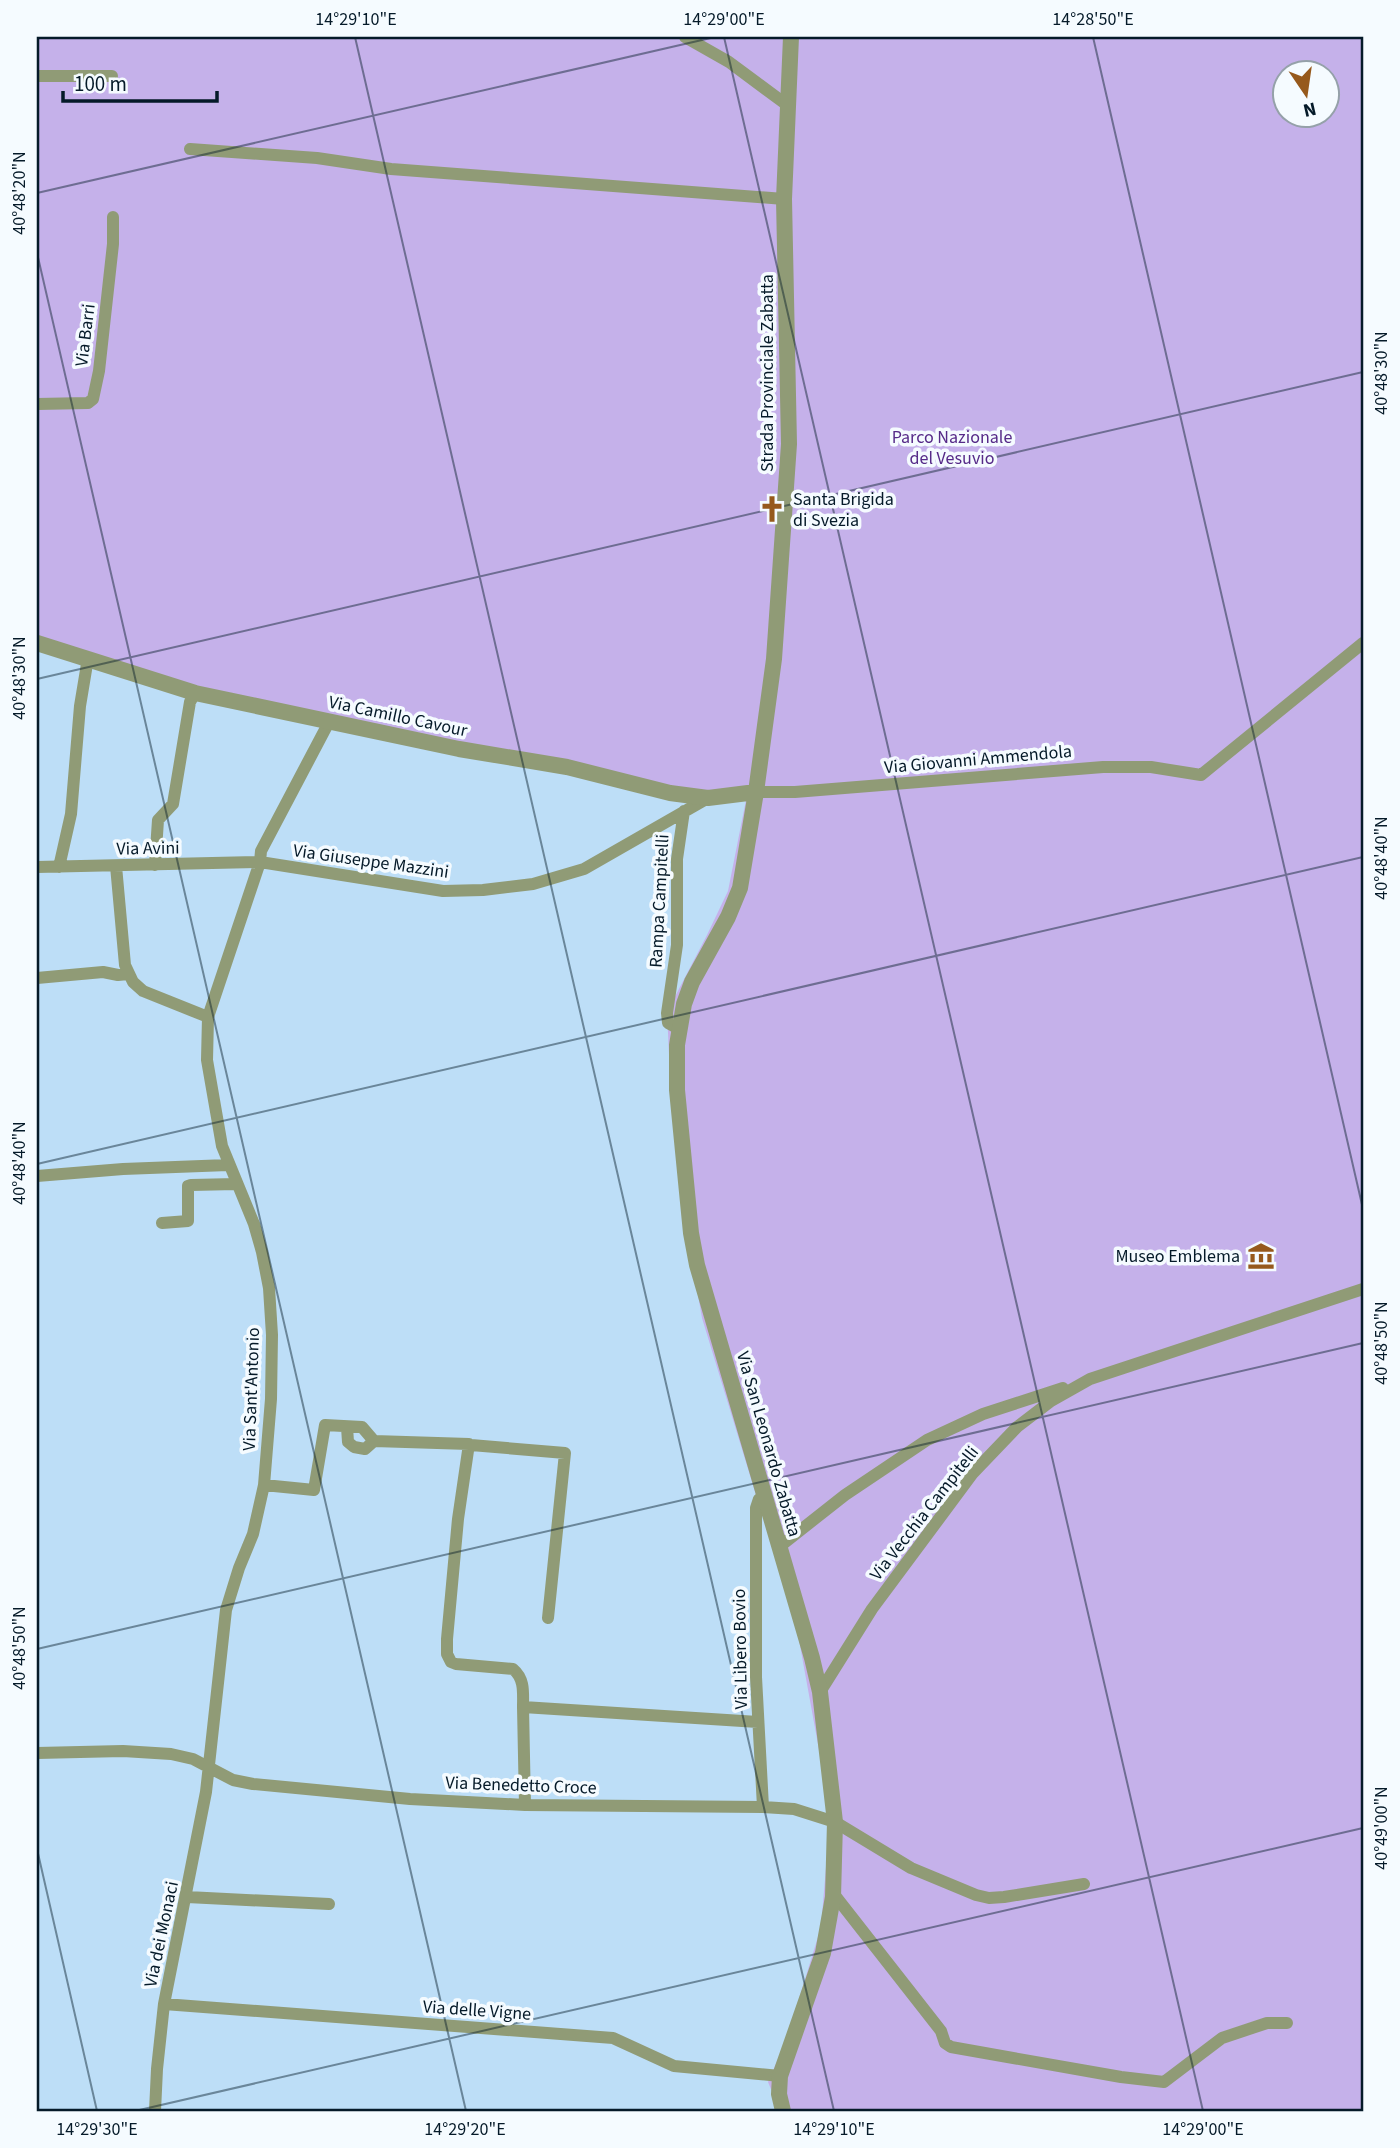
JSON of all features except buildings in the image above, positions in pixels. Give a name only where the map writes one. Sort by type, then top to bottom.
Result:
[{"type":"street","points":[[685,37],[729,62],[787,105]]},
{"type":"street","name":"Strada Provinciale Zabatta","points":[[756,792],[774,659],[788,457],[784,200],[791,37]]},
{"type":"street","points":[[37,76],[112,76]]},
{"type":"street","points":[[190,149],[317,158],[391,169],[784,200]]},
{"type":"street","name":"Via Barri","points":[[37,404],[88,403],[93,399],[99,371],[113,244],[113,217]]},
{"type":"street","name":"Via Camillo Cavour","points":[[37,643],[195,693],[459,749],[567,766],[670,793],[708,798],[756,792]]},
{"type":"street","name":"Via Giovanni Ammendola","points":[[756,792],[795,792],[1103,767],[1151,767],[1201,775],[1363,643]]},
{"type":"street","points":[[59,867],[71,814],[80,706],[88,658]]},
{"type":"street","points":[[155,865],[158,820],[173,804],[190,702],[195,693]]},
{"type":"street","name":"Via Sant'Antonio","points":[[208,1765],[226,1610],[239,1567],[253,1534],[264,1485],[271,1399],[272,1335],[269,1288],[262,1252],[254,1224],[228,1165],[216,1120],[207,1060],[208,1017],[260,862],[261,851],[329,722]]},
{"type":"street","name":"Via San Leonardo Zabatta","points":[[756,792],[740,888],[728,917],[692,982],[679,1029],[677,1090],[691,1233],[697,1265],[820,1692],[835,1822],[833,1893],[823,1953],[780,2076],[779,2094],[783,2111]]},
{"type":"street","name":"Via Giuseppe Mazzini","points":[[260,862],[443,891],[521,886],[584,869],[708,798]]},
{"type":"street","name":"Rampa Campitelli","points":[[679,1029],[668,1023],[667,1013],[677,945],[677,859],[684,811]]},
{"type":"street","name":"Via Avini","points":[[37,867],[260,862]]},
{"type":"street","points":[[116,866],[128,974],[143,991],[208,1017]]},
{"type":"street","points":[[37,978],[103,972],[128,974]]},
{"type":"street","points":[[37,1176],[228,1165]]},
{"type":"street","points":[[162,1223],[188,1221],[188,1186],[236,1184]]},
{"type":"street","name":"Via Vecchia Campitelli","points":[[820,1692],[872,1609],[973,1473],[1017,1427],[1051,1401],[1090,1379],[1363,1289]]},
{"type":"street","points":[[779,1547],[845,1495],[927,1440],[983,1415],[1090,1379]]},
{"type":"street","points":[[264,1485],[314,1490],[325,1425],[362,1427],[374,1441]]},
{"type":"street","points":[[347,1427],[348,1442],[354,1447],[365,1449],[374,1441],[469,1444],[458,1519],[447,1654],[449,1660],[456,1664],[508,1668],[517,1672],[522,1682],[525,1805]]},
{"type":"street","points":[[471,1445],[565,1453],[548,1618]]},
{"type":"street","name":"Via Libero Bovio","points":[[763,1807],[756,1677],[756,1508],[759,1499],[765,1496]]},
{"type":"street","points":[[523,1707],[758,1722]]},
{"type":"street","name":"Via Benedetto Croce","points":[[37,1753],[149,1751],[193,1759],[233,1780],[253,1784],[410,1798],[525,1805],[794,1809],[835,1822],[911,1868],[939,1881],[989,1898],[1084,1884]]},
{"type":"street","name":"Via dei Monaci","points":[[155,2111],[164,2004],[187,1897],[206,1792],[208,1765]]},
{"type":"street","points":[[833,1893],[941,2031],[945,2043],[951,2048],[1164,2082],[1222,2038],[1267,2024],[1287,2023]]},
{"type":"street","points":[[187,1897],[329,1904]]},
{"type":"street","name":"Via delle Vigne","points":[[164,2004],[613,2038],[674,2066],[780,2076]]},
{"type":"green space","name":"Parco Nazionale del Vesuvio","points":[[37,37],[1363,37],[1363,2111],[780,2111],[768,2082],[787,2038],[821,1927],[829,1831],[823,1772],[793,1607],[702,1318],[682,1203],[671,1097],[667,1012],[728,891],[746,800],[678,798],[37,650]]},
{"type":"place","name":"Santa Brigida di Svezia","points":[[772,509]]},
{"type":"place","name":"Museo Emblema","points":[[1261,1256]]}]
